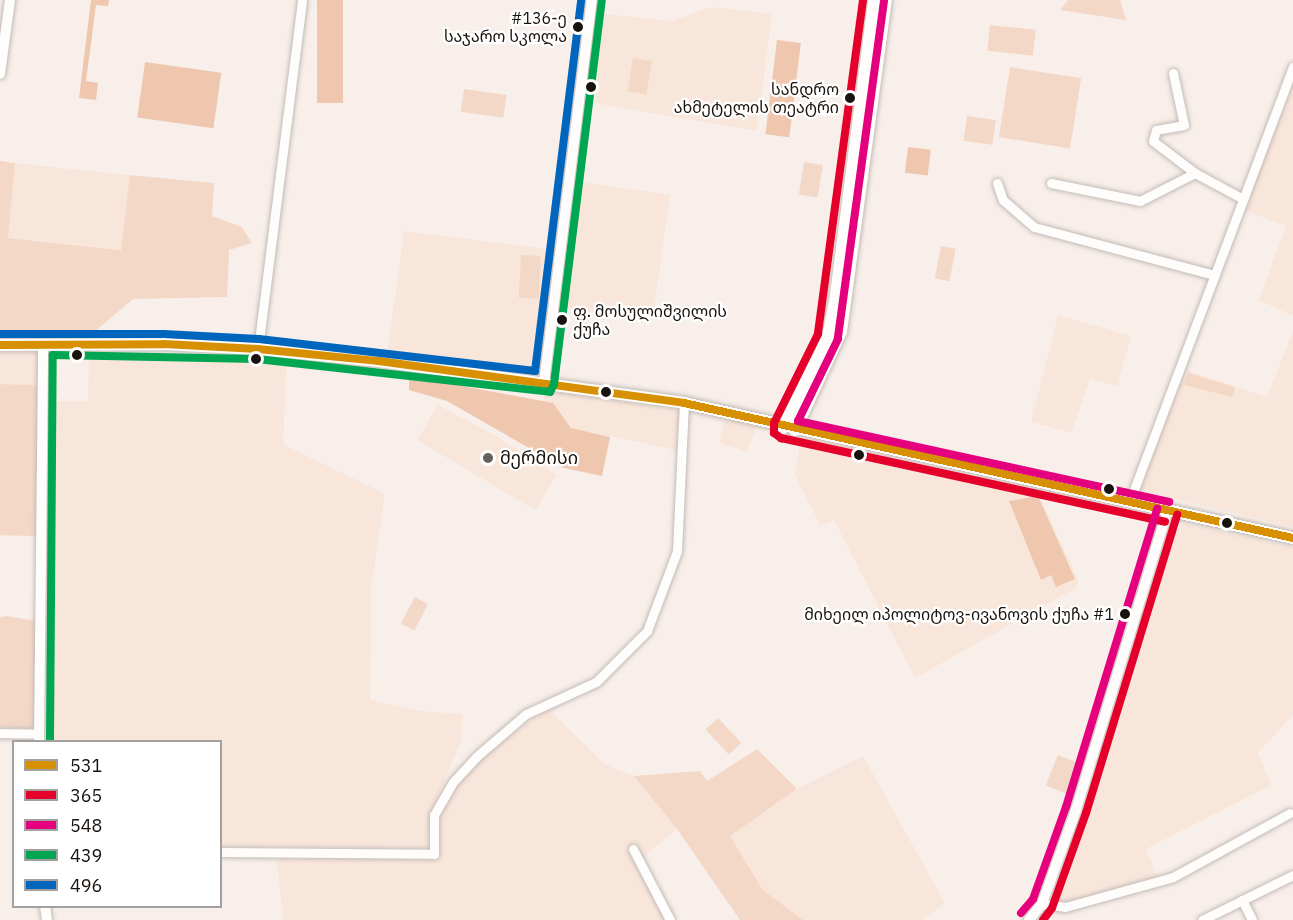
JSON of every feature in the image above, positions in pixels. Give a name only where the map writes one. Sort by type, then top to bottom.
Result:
[{"type":"main road","points":[[874,0],[876,32]]},
{"type":"main road","points":[[789,429],[808,388],[841,303],[876,32],[886,0]]},
{"type":"main road","points":[[0,345],[258,349],[544,383],[684,404],[789,429],[1293,538]]},
{"type":"street","points":[[0,74],[10,0]]},
{"type":"street","points":[[258,349],[302,0]]},
{"type":"street","points":[[544,383],[592,0]]},
{"type":"street","points":[[1129,503],[1293,68]]},
{"type":"street","points":[[1173,72],[1184,125],[1156,130],[1151,136],[1156,146],[1195,173],[1243,199]]},
{"type":"street","points":[[1051,183],[1140,201],[1195,173]]},
{"type":"street","points":[[997,183],[1003,200],[1034,227],[1215,275]]},
{"type":"street","points":[[0,733],[39,738],[43,344]]},
{"type":"street","points":[[222,852],[434,854],[434,815],[453,782],[476,757],[526,714],[596,682],[647,632],[676,551],[684,404]]},
{"type":"street","points":[[1029,920],[1042,904],[1076,810],[1167,512]]},
{"type":"street","points":[[1042,904],[1065,907],[1173,877],[1290,813]]},
{"type":"street","points":[[633,849],[670,920]]},
{"type":"street","points":[[1202,920],[1293,875]]},
{"type":"street","points":[[1242,900],[1252,920]]},
{"type":"shaded area","points":[[91,0],[109,0],[108,6],[96,5],[86,81],[98,83],[96,100],[79,98]]},
{"type":"shaded area","points":[[317,0],[343,0],[343,103],[317,103]]},
{"type":"shaded area","points":[[1068,0],[1120,0],[1126,20],[1060,10]]},
{"type":"shaded area","points":[[711,7],[772,14],[757,131],[594,103],[604,14],[672,21]]},
{"type":"shaded area","points":[[990,25],[1036,30],[1033,56],[987,51]]},
{"type":"shaded area","points":[[777,40],[801,43],[789,137],[765,134]]},
{"type":"shaded area","points":[[633,58],[652,61],[646,95],[628,92]]},
{"type":"shaded area","points":[[145,62],[221,73],[213,128],[137,117]]},
{"type":"shaded area","points":[[1010,67],[1081,78],[1070,148],[999,137]]},
{"type":"shaded area","points":[[1293,86],[1293,316],[1259,300],[1286,226],[1244,210]]},
{"type":"shaded area","points":[[464,89],[507,95],[503,118],[461,112]]},
{"type":"shaded area","points":[[967,116],[996,120],[992,145],[964,141]]},
{"type":"shaded area","points":[[908,147],[931,150],[928,176],[905,173]]},
{"type":"shaded area","points":[[0,161],[15,163],[8,238],[121,250],[130,175],[214,183],[212,216],[242,227],[252,243],[229,250],[227,297],[133,299],[92,334],[0,337]]},
{"type":"shaded area","points":[[804,162],[823,165],[818,198],[799,195]]},
{"type":"shaded area","points":[[15,163],[130,175],[123,250],[7,238]]},
{"type":"shaded area","points":[[580,182],[670,195],[652,320],[562,308]]},
{"type":"shaded area","points":[[404,231],[557,250],[542,368],[537,373],[387,356]]},
{"type":"shaded area","points":[[941,246],[956,249],[949,281],[935,278]]},
{"type":"shaded area","points":[[521,255],[541,256],[539,299],[519,298]]},
{"type":"shaded area","points":[[1058,315],[1131,336],[1117,386],[1090,379],[1071,433],[1031,422]]},
{"type":"shaded area","points":[[1293,331],[1293,527],[1138,490],[1186,370],[1267,397]]},
{"type":"shaded area","points":[[0,352],[39,352],[39,385],[0,385]]},
{"type":"shaded area","points":[[89,352],[287,359],[283,444],[385,494],[371,589],[370,700],[420,711],[463,714],[461,741],[430,816],[427,848],[222,846],[222,740],[45,740],[48,401],[88,401]]},
{"type":"shaded area","points":[[1188,373],[1235,387],[1232,397],[1184,385]]},
{"type":"shaded area","points":[[409,376],[553,403],[571,428],[610,437],[602,476],[564,468],[447,401],[409,390]]},
{"type":"shaded area","points":[[0,384],[39,385],[36,536],[0,535]]},
{"type":"shaded area","points":[[546,390],[679,411],[676,450],[571,428],[553,403],[543,401]]},
{"type":"shaded area","name":"მერმისი","points":[[438,405],[496,436],[557,475],[535,510],[417,440]]},
{"type":"shaded area","points":[[725,419],[757,426],[747,452],[719,443]]},
{"type":"shaded area","points":[[801,436],[1037,491],[1078,579],[1076,588],[915,678],[834,520],[821,526],[795,475]]},
{"type":"shaded area","points":[[1038,496],[1075,579],[1056,587],[1051,575],[1041,580],[1009,501]]},
{"type":"shaded area","points":[[1181,523],[1293,547],[1293,715],[1258,753],[1271,785],[1146,849],[1158,879],[1073,904],[1052,902],[1165,552]]},
{"type":"shaded area","points":[[415,597],[428,604],[414,631],[401,623]]},
{"type":"shaded area","points":[[0,617],[36,621],[35,726],[31,729],[0,727]]},
{"type":"shaded area","points":[[547,708],[606,765],[634,776],[677,829],[642,858],[666,920],[284,920],[276,857],[435,860],[440,815],[452,793],[476,762]]},
{"type":"shaded area","points":[[718,718],[741,743],[729,754],[706,730]]},
{"type":"shaded area","points":[[757,749],[797,789],[730,836],[763,890],[803,920],[740,920],[677,829],[634,776],[700,771],[707,781]]},
{"type":"shaded area","points":[[1058,755],[1078,763],[1066,794],[1046,786]]},
{"type":"shaded area","points":[[863,756],[945,903],[922,920],[803,920],[763,890],[730,836],[797,789]]},
{"type":"transit line","name":"496","points":[[0,334],[164,334],[259,339],[535,371],[581,0]]},
{"type":"transit line","name":"365","points":[[863,0],[818,334],[774,423],[774,433],[781,438],[1165,522]]},
{"type":"transit line","name":"439","points":[[50,740],[53,355],[257,359],[550,392],[554,384],[602,1]]},
{"type":"transit line","name":"548","points":[[884,1],[838,339],[798,421],[1169,502]]},
{"type":"transit line","name":"531","points":[[0,345],[164,344],[258,349],[379,361],[684,403],[1293,538]]},
{"type":"transit line","name":"548","points":[[1021,913],[1033,899],[1066,807],[1157,509]]},
{"type":"transit line","name":"365","points":[[1043,920],[1052,908],[1086,813],[1177,515]]},
{"type":"place","name":"#136-ე საჯარო სკოლა","points":[[578,27]]},
{"type":"place","name":"სანდრო ახმეტელის თეატრი","points":[[850,98]]},
{"type":"place","name":"ფ. მოსულიშვილის ქუჩა","points":[[562,320]]},
{"type":"place","name":"მერმისი","points":[[488,458]]},
{"type":"place","name":"მიხეილ იპოლიტოვ-ივანოვის ქუჩა #1","points":[[1125,614]]}]
